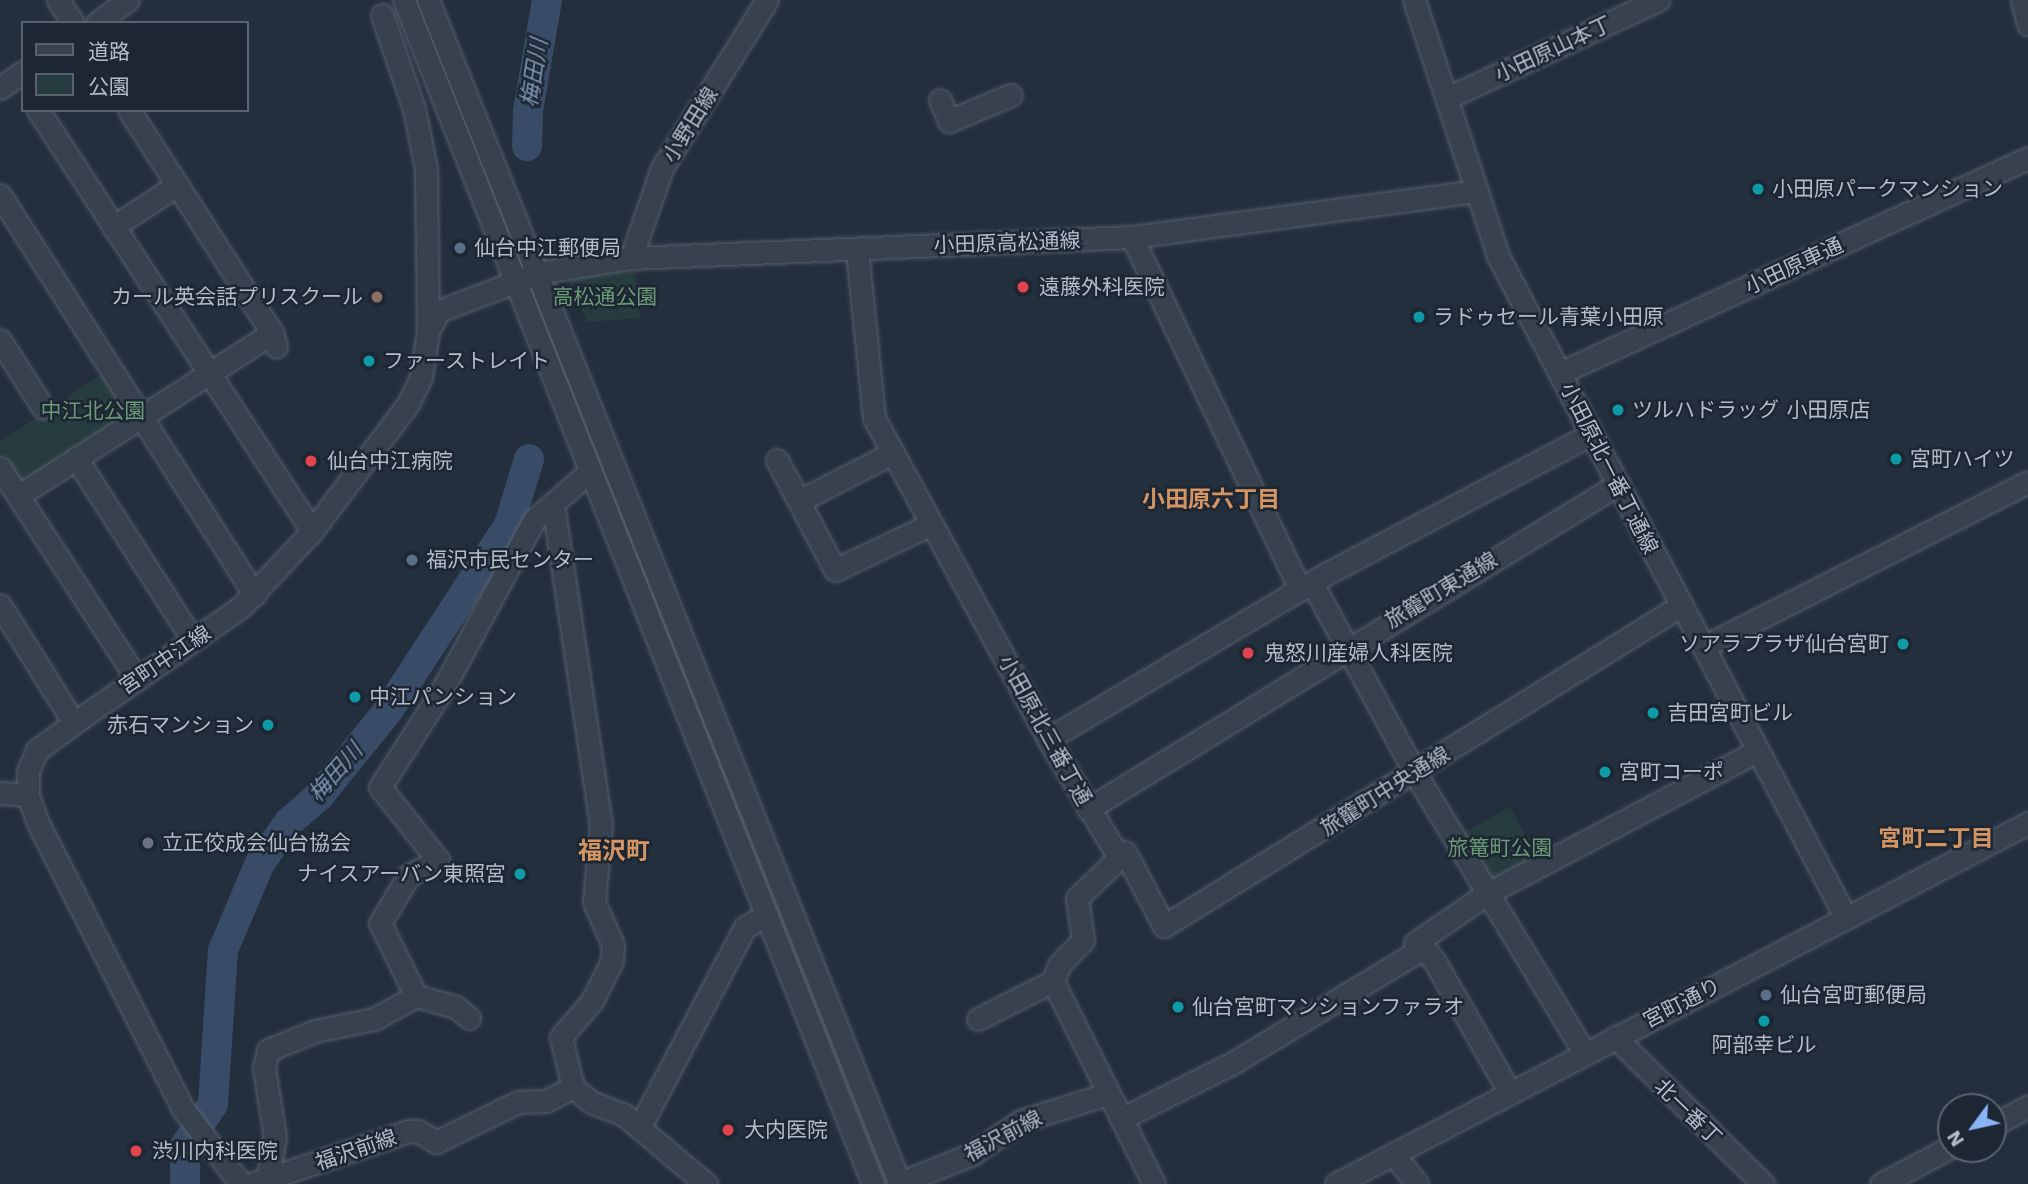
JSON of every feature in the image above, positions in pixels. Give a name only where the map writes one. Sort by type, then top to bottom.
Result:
[{"type":"street","points":[[58,0],[72,21]]},
{"type":"street","points":[[100,21],[128,0]]},
{"type":"street","points":[[404,0],[873,1184]]},
{"type":"street","points":[[428,0],[900,1184]]},
{"type":"street","name":"小野田線","points":[[631,258],[643,214],[662,168],[767,0]]},
{"type":"street","name":"小田原北一番丁通線","points":[[1414,0],[1498,256],[1846,918]]},
{"type":"street","name":"小田原山本丁","points":[[1447,98],[1658,0]]},
{"type":"street","points":[[2022,0],[2028,24]]},
{"type":"street","name":"宮町中江線","points":[[241,1184],[214,1145],[188,1115],[38,823],[28,795],[28,771],[37,750],[255,595],[312,531],[408,404],[421,377],[428,331],[425,169],[414,109],[382,15]]},
{"type":"street","points":[[940,100],[949,121],[1011,95]]},
{"type":"street","points":[[39,112],[312,531]]},
{"type":"street","points":[[18,496],[208,374],[274,339],[130,112]]},
{"type":"street","name":"小田原車通","points":[[1560,373],[2028,158]]},
{"type":"street","points":[[113,227],[177,185]]},
{"type":"street","name":"小田原高松通線","points":[[538,273],[631,258],[1132,237],[1475,191]]},
{"type":"street","points":[[0,195],[255,595]]},
{"type":"street","points":[[1132,237],[1306,586],[1347,646],[1415,772],[1585,1054]]},
{"type":"street","name":"小田原北三番丁通","points":[[857,250],[874,418],[1048,739],[1118,856]]},
{"type":"street","points":[[428,331],[439,311],[538,273]]},
{"type":"street","points":[[0,340],[43,408]]},
{"type":"street","points":[[1048,739],[1306,586],[1590,435]]},
{"type":"street","points":[[799,501],[893,453]]},
{"type":"street","points":[[76,458],[193,640]]},
{"type":"street","points":[[777,460],[835,570],[931,524]]},
{"type":"street","points":[[0,468],[137,679]]},
{"type":"street","points":[[416,996],[380,923],[410,875],[438,860],[380,787],[441,692],[534,520],[589,472]]},
{"type":"street","points":[[1705,646],[2028,482]]},
{"type":"street","name":"旅籠町東通線","points":[[1088,809],[1347,646],[1617,485]]},
{"type":"street","points":[[553,504],[601,824],[594,902],[613,945],[612,961],[592,1001],[561,1037],[573,1087],[591,1102],[623,1114],[706,1184]]},
{"type":"street","points":[[0,605],[74,723]]},
{"type":"street","name":"旅籠町中央通線","points":[[1118,856],[1125,852],[1164,926],[1682,605]]},
{"type":"street","points":[[1417,952],[1415,943],[1488,893],[1757,751]]},
{"type":"street","points":[[0,793],[28,795]]},
{"type":"street","name":"宮町通り","points":[[1336,1184],[2028,823]]},
{"type":"street","points":[[978,1018],[1053,981],[1059,965],[1083,940],[1077,898],[1118,856]]},
{"type":"street","points":[[639,1128],[745,927],[767,915]]},
{"type":"street","points":[[1121,1119],[1231,1064],[1417,952],[1427,952],[1435,962],[1510,1093]]},
{"type":"street","points":[[1053,981],[1154,1184]]},
{"type":"street","points":[[260,1180],[275,1137],[264,1068],[268,1050],[315,1031],[374,1019],[416,996],[456,1007],[469,1018]]},
{"type":"street","name":"北一番丁","points":[[1615,1038],[1763,1184]]},
{"type":"street","name":"福沢前線","points":[[260,1180],[355,1153],[409,1132],[418,1131],[436,1142],[518,1102],[546,1101],[573,1087]]},
{"type":"street","name":"福沢前線","points":[[900,1184],[972,1154],[1021,1121],[1107,1094]]},
{"type":"street","points":[[2007,1117],[2028,1106]]},
{"type":"street","points":[[1393,1154],[1417,1184]]},
{"type":"street","points":[[1881,1184],[1937,1154]]},
{"type":"green space","name":"高松通公園","points":[[635,270],[640,318],[587,322],[568,278]]},
{"type":"green space","name":"中江北公園","points":[[102,374],[129,417],[20,487],[0,456],[0,442]]},
{"type":"green space","name":"旅篭町公園","points":[[1510,807],[1540,861],[1488,890],[1458,836]]},
{"type":"waterway","name":"梅田川","points":[[527,146],[528,111],[547,0]]},
{"type":"waterway","name":"梅田川","points":[[185,1184],[185,1146],[213,1104],[223,950],[260,863],[289,822],[319,796],[387,712],[509,525],[529,459]]},
{"type":"place","name":"小田原パークマンション","points":[[1758,189]]},
{"type":"place","name":"仙台中江郵便局","points":[[460,248]]},
{"type":"place","name":"遠藤外科医院","points":[[1023,287]]},
{"type":"place","name":"カール英会話プリスクール","points":[[377,297]]},
{"type":"place","name":"ラドゥセール青葉小田原","points":[[1419,317]]},
{"type":"place","name":"ファーストレイト","points":[[369,361]]},
{"type":"place","name":"ツルハドラッグ 小田原店","points":[[1618,410]]},
{"type":"place","name":"宮町ハイツ","points":[[1896,459]]},
{"type":"place","name":"仙台中江病院","points":[[311,461]]},
{"type":"place","name":"福沢市民センター","points":[[412,560]]},
{"type":"place","name":"ソアラプラザ仙台宮町","points":[[1903,644]]},
{"type":"place","name":"鬼怒川産婦人科医院","points":[[1248,653]]},
{"type":"place","name":"中江パンション","points":[[355,697]]},
{"type":"place","name":"吉田宮町ビル","points":[[1653,713]]},
{"type":"place","name":"赤石マンション","points":[[268,725]]},
{"type":"place","name":"宮町コーポ","points":[[1605,772]]},
{"type":"place","name":"立正佼成会仙台協会","points":[[148,843]]},
{"type":"place","name":"ナイスアーバン東照宮","points":[[520,874]]},
{"type":"place","name":"仙台宮町郵便局","points":[[1766,995]]},
{"type":"place","name":"仙台宮町マンションファラオ","points":[[1178,1007]]},
{"type":"place","name":"阿部幸ビル","points":[[1764,1021]]},
{"type":"place","name":"大内医院","points":[[728,1130]]},
{"type":"place","name":"渋川内科医院","points":[[136,1151]]},
{"type":"district","name":"小田原六丁目","points":[[1211,500]]},
{"type":"district","name":"宮町二丁目","points":[[1936,839]]},
{"type":"district","name":"福沢町","points":[[614,852]]}]
